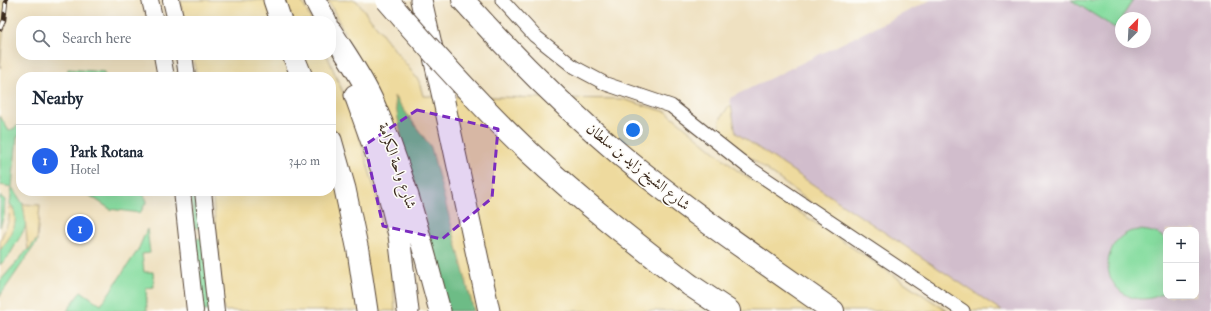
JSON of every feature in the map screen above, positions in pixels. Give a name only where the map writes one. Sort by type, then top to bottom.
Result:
[{"type":"highway","points":[[274,0],[279,16]]},
{"type":"highway","points":[[315,0],[323,16]]},
{"type":"highway","points":[[387,0],[456,79],[529,152],[608,221],[690,285],[729,311]]},
{"type":"highway","points":[[421,0],[444,97],[489,311]]},
{"type":"highway","name":"شارع الشيخ زايد بن سلطان","points":[[464,0],[530,71],[575,115],[623,156],[672,196],[833,311]]},
{"type":"highway","name":"شارع واحة الكرامة","points":[[336,39],[360,76],[375,105],[388,138],[417,226],[440,311]]},
{"type":"highway","points":[[336,48],[362,112],[385,179],[400,235],[408,311]]},
{"type":"highway","points":[[295,60],[300,72]]},
{"type":"highway","points":[[336,158],[345,189],[358,251],[367,311]]},
{"type":"street","points":[[150,0],[154,16]]},
{"type":"street","points":[[171,0],[175,16]]},
{"type":"street","points":[[502,0],[534,36],[574,67],[606,84],[671,106],[748,167],[963,311]]},
{"type":"street","points":[[163,60],[165,72]]},
{"type":"street","points":[[185,60],[186,72]]},
{"type":"street","points":[[183,196],[195,311]]},
{"type":"street","points":[[204,196],[216,311]]},
{"type":"highlighted area","points":[[417,110],[498,129],[492,198],[442,239],[383,226],[365,145]]},
{"type":"shaded area","points":[[931,0],[1211,0],[1211,311],[1002,311],[736,133],[730,98]]},
{"type":"green space","points":[[1071,0],[1133,0],[1125,12],[1115,12],[1115,28]]},
{"type":"green space","points":[[68,69],[104,72],[68,72]]},
{"type":"green space","points":[[393,95],[431,147],[474,311],[444,311],[421,199],[404,153]]},
{"type":"green space","points":[[0,116],[9,131],[16,127],[16,147],[12,187],[0,185]]},
{"type":"green space","points":[[12,187],[16,196],[18,196],[23,204],[26,217],[25,228],[9,256],[0,265],[0,250],[14,209],[10,204]]},
{"type":"green space","points":[[0,196],[5,200],[4,216],[0,227]]},
{"type":"green space","points":[[90,196],[144,196],[147,201],[140,213],[110,209]]},
{"type":"green space","points":[[191,196],[199,196],[202,227],[194,228]]},
{"type":"green space","points":[[147,229],[150,253],[142,254],[144,272],[153,272],[154,287],[146,288],[147,311],[67,311],[81,291],[101,305],[138,250]]},
{"type":"green space","points":[[1139,230],[1150,231],[1163,237],[1163,292],[1153,298],[1132,298],[1118,289],[1110,276],[1108,259],[1111,251],[1117,240],[1128,232]]},
{"type":"green space","points":[[203,238],[210,310],[202,311],[195,239]]},
{"type":"green space","points":[[37,239],[37,242],[0,296],[0,281]]},
{"type":"sand","points":[[0,0],[6,0],[0,68]]},
{"type":"sand","points":[[180,0],[301,0],[309,16],[183,16]]},
{"type":"sand","points":[[328,0],[356,0],[419,81],[423,96],[622,99],[667,112],[738,171],[947,311],[474,311],[431,147],[394,96],[404,153]]},
{"type":"sand","points":[[193,60],[329,60],[334,72],[196,72]]},
{"type":"sand","points":[[336,76],[355,121],[376,194],[393,276],[395,311],[224,311],[212,196],[336,196]]},
{"type":"sand","points":[[731,105],[736,133],[1002,311],[972,311],[829,216],[721,136],[719,127],[720,122],[725,112]]},
{"type":"sand","points":[[10,204],[15,216],[14,228],[0,250],[0,241],[9,220]]},
{"type":"sand","points":[[23,204],[40,205],[37,239],[28,250],[25,215]]},
{"type":"railway","points":[[0,29],[4,20],[6,0]]},
{"type":"place","name":"Park Rotana","points":[[80,229]]}]
